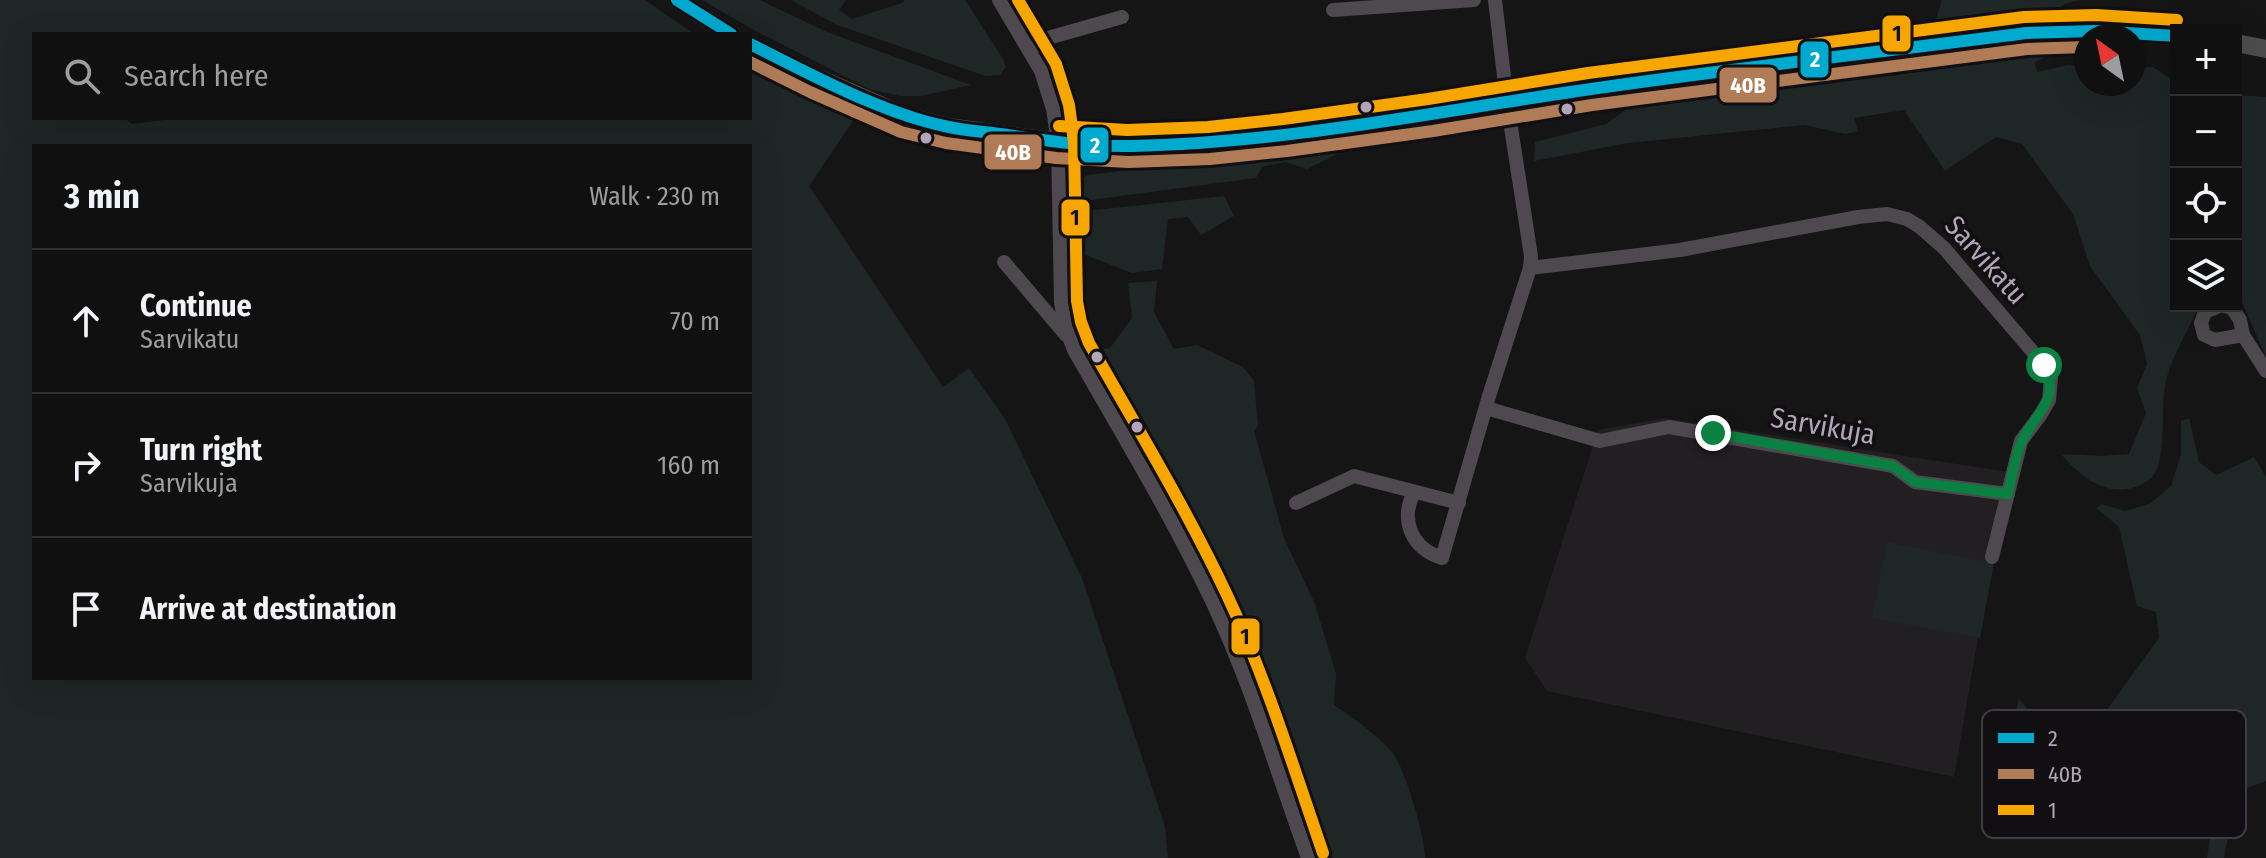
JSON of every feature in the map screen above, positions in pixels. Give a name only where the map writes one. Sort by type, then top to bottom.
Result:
[{"type":"main road","points":[[677,0],[728,32]]},
{"type":"main road","points":[[752,45],[905,116],[948,127],[1058,142],[1127,146],[1209,143],[1285,135],[1590,89],[2026,33],[2095,31],[2170,36]]},
{"type":"main road","points":[[2242,44],[2266,49]]},
{"type":"street","points":[[999,0],[1048,88],[1058,142],[1061,302],[1069,339],[1213,602],[1240,665],[1308,858]]},
{"type":"street","points":[[1333,10],[1474,0]]},
{"type":"street","points":[[1414,492],[1407,520],[1416,541],[1429,553],[1442,558],[1530,268],[1531,256],[1495,0]]},
{"type":"street","points":[[1029,50],[1048,38],[1122,17]]},
{"type":"street","name":"Sarvikatu","points":[[1530,268],[1680,250],[1858,217],[1887,214],[1907,219],[1920,227],[1944,248],[2044,365],[2051,378],[2049,400],[2021,441],[1992,557]]},
{"type":"street","points":[[1004,262],[1069,339]]},
{"type":"street","points":[[2205,312],[2201,323],[2204,335],[2215,340],[2243,335]]},
{"type":"street","points":[[2235,312],[2243,335],[2266,371]]},
{"type":"street","name":"Sarvikuja","points":[[1486,408],[1600,441],[1669,427],[1893,466],[1915,482],[2008,494]]},
{"type":"street","points":[[1296,503],[1354,476],[1459,503]]},
{"type":"shaded area","points":[[0,0],[645,0],[691,32],[32,32],[32,120],[127,120],[131,124],[165,120],[752,120],[752,64],[857,115],[809,186],[943,387],[969,368],[1005,419],[1082,578],[1165,826],[1168,858],[0,858]]},
{"type":"shaded area","points":[[702,0],[760,0],[827,32],[971,85],[921,96],[900,96],[869,89]]},
{"type":"shaded area","points":[[791,0],[846,0],[839,10],[852,19],[905,0],[965,0],[1006,67],[1000,75],[986,76],[837,25]]},
{"type":"shaded area","points":[[1942,0],[2081,0],[2026,18],[1932,32]]},
{"type":"shaded area","points":[[2072,45],[2035,62],[2037,72],[2074,66],[2074,96],[2146,96],[2146,68],[2153,67],[2170,78],[2170,312],[2196,312],[2167,376],[2158,465],[2152,477],[2135,487],[2103,487],[2076,470],[2061,454],[2129,454],[2146,413],[2137,388],[2147,364],[2140,335],[2090,266],[2073,214],[2022,144],[1996,137],[1945,171],[1904,110],[1854,118],[1858,131],[1845,134],[1805,125],[1628,143],[1534,161],[1535,142],[1606,124],[1631,106],[1796,74],[1969,52]]},
{"type":"shaded area","points":[[2242,95],[2266,97],[2266,357],[2242,302]]},
{"type":"shaded area","points":[[1331,106],[1334,111],[1324,115],[1222,129],[1166,130],[1125,125],[1132,121],[1192,123]]},
{"type":"shaded area","points":[[1338,145],[1345,150],[1307,169],[1285,162],[1262,167],[1256,178],[1068,203],[1070,183],[1088,175]]},
{"type":"shaded area","points":[[1224,196],[1234,216],[1201,235],[1188,217],[1168,219],[1162,269],[1132,273],[1073,250],[1073,218],[1087,211]]},
{"type":"shaded area","points":[[1157,281],[1154,312],[1174,349],[1197,345],[1243,367],[1254,381],[1258,426],[1254,431],[1284,538],[1315,604],[1336,674],[1334,705],[1372,733],[1397,760],[1413,803],[1425,858],[1333,858],[1322,850],[1313,833],[1240,621],[1110,388],[1093,350],[1110,348],[1132,318],[1128,283]]},
{"type":"shaded area","points":[[1664,418],[2021,474],[1992,557],[1954,777],[1547,691],[1525,658],[1598,430]]},
{"type":"shaded area","points":[[2189,418],[2199,462],[2216,475],[2254,457],[2266,477],[2266,781],[2246,788],[2246,710],[2107,710],[2159,638],[2156,612],[2137,606],[2119,527],[2096,508],[2102,504],[2125,511],[2151,503],[2171,486],[2181,455],[2181,421]]},
{"type":"shaded area","points":[[1887,542],[1994,563],[1980,638],[1872,618]]},
{"type":"shaded area","points":[[2019,699],[2028,710],[2016,710]]},
{"type":"shaded area","points":[[2210,838],[2228,838],[2224,858],[2207,858]]},
{"type":"transit line","name":"2","points":[[677,0],[728,32]]},
{"type":"transit line","name":"1","points":[[1018,0],[1056,64],[1069,105],[1074,142],[1077,301],[1081,322],[1089,343],[1178,499],[1227,595],[1267,690],[1323,853]]},
{"type":"transit line","name":"1","points":[[1059,126],[1127,130],[1208,127],[1283,119],[1588,73],[2024,17],[2096,15],[2177,20]]},
{"type":"transit line","name":"2","points":[[752,45],[847,92],[924,121],[963,130],[1053,141],[1131,146],[1247,139],[1362,125],[1645,81],[2026,33],[2095,31],[2170,36]]},
{"type":"transit line","name":"40B","points":[[752,63],[901,132],[946,143],[1056,158],[1128,162],[1210,159],[1287,151],[1592,105],[2027,49],[2074,47]]},
{"type":"route","points":[[1713,433],[1893,466],[1915,482],[2008,494],[2021,441],[2049,400],[2051,378],[2044,365]]}]
